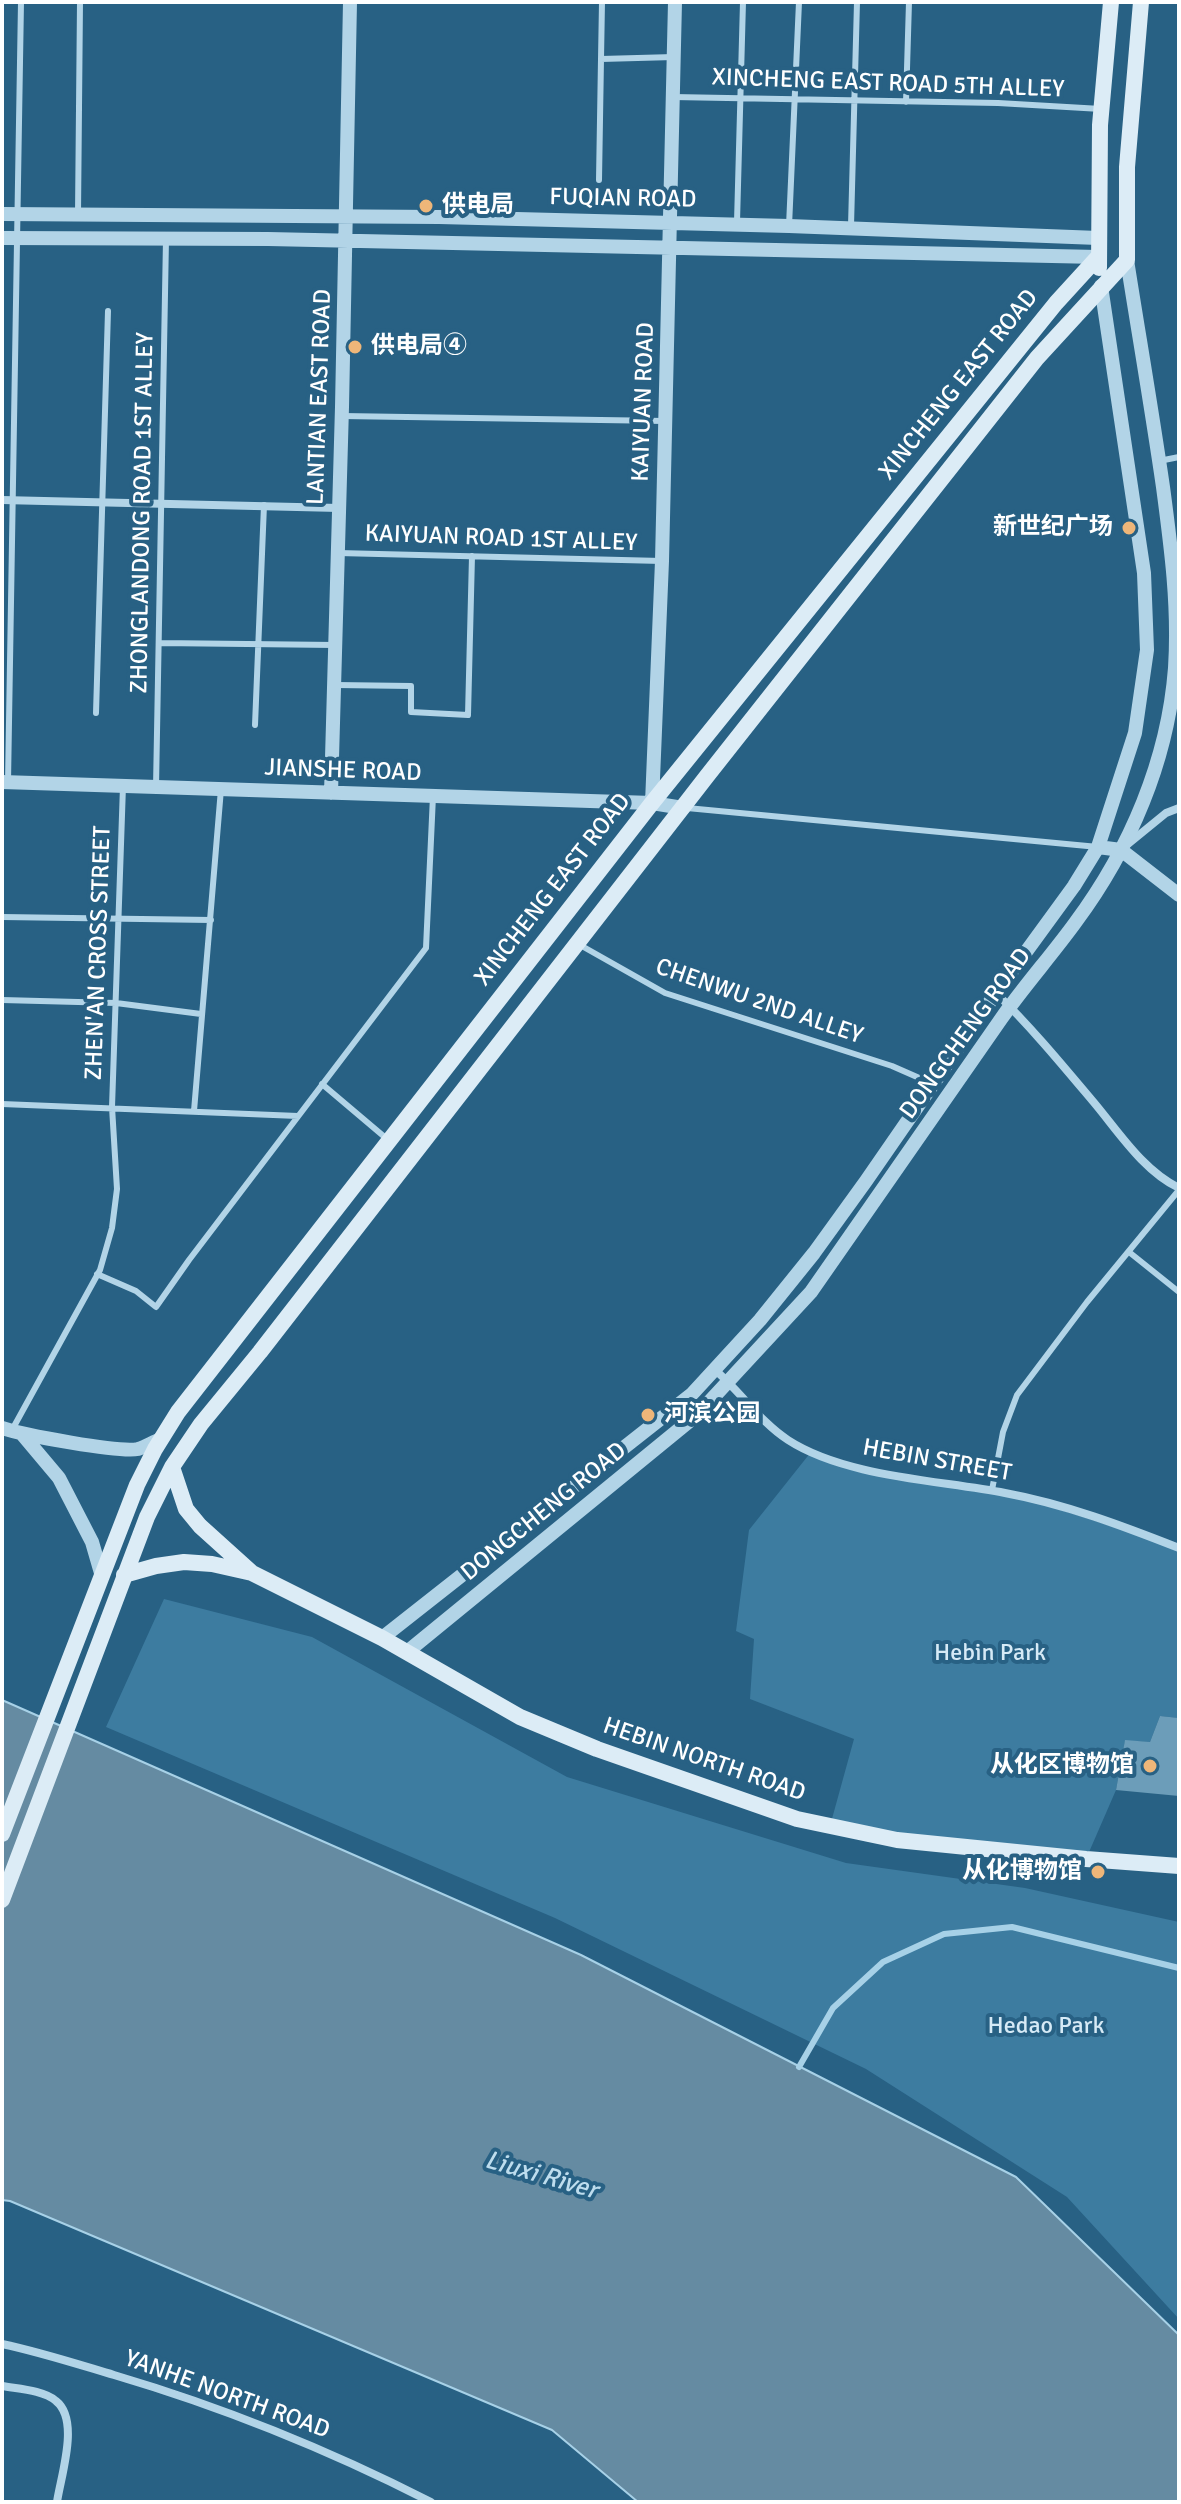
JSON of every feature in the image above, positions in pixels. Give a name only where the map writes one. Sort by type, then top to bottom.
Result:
[{"type":"main road","points":[[1101,286],[1098,238],[1101,109],[1111,2]]},
{"type":"main road","points":[[1127,260],[1127,167],[1141,2]]},
{"type":"main road","points":[[1098,238],[1127,260]]},
{"type":"main road","points":[[1098,257],[1127,260]]},
{"type":"main road","name":"XINCHENG EAST ROAD","points":[[2,1834],[137,1485],[161,1439],[207,1372],[652,803],[1056,303],[1098,257]]},
{"type":"main road","name":"XINCHENG EAST ROAD","points":[[2,1900],[147,1517],[172,1467],[201,1424],[1037,358],[1127,260]]},
{"type":"main road","name":"HEBIN NORTH ROAD","points":[[172,1467],[186,1509],[252,1573]]},
{"type":"main road","name":"HEBIN NORTH ROAD","points":[[124,1575],[184,1562],[212,1564],[252,1573],[382,1638],[520,1717],[597,1749],[797,1819],[897,1840],[1179,1866]]},
{"type":"street","name":"LANTIAN EAST ROAD","points":[[331,793],[350,2]]},
{"type":"street","name":"KAIYUAN ROAD","points":[[652,803],[671,248],[675,2]]},
{"type":"street","name":"FUQIAN ROAD","points":[[10,214],[347,215],[671,222],[1098,238]]},
{"type":"street","name":"FUQIAN ROAD","points":[[10,238],[346,241],[1098,257]]},
{"type":"street","name":"DONGCHENG ROAD","points":[[407,1652],[698,1414],[811,1292],[1010,1006],[1100,889],[1121,850],[1159,757],[1169,716],[1175,670],[1175,591],[1159,461],[1127,260]]},
{"type":"street","name":"DONGCHENG ROAD","points":[[382,1638],[692,1394],[760,1320],[814,1253],[1066,898],[1098,847],[1135,733],[1147,650],[1144,573],[1101,286]]},
{"type":"street","points":[[2,500],[339,508]]},
{"type":"street","name":"JIANSHE ROAD","points":[[5,782],[652,803],[683,808]]},
{"type":"street","points":[[1121,850],[1166,813],[1179,808]]},
{"type":"street","points":[[1098,847],[1121,850],[1179,895]]},
{"type":"street","points":[[996,993],[1140,1158],[1166,1182],[1179,1189]]},
{"type":"street","name":"HEBIN STREET","points":[[714,1369],[762,1419],[788,1440],[828,1461],[992,1490],[1075,1510],[1179,1548]]},
{"type":"street","points":[[12,1431],[136,1450],[161,1439]]},
{"type":"street","points":[[12,1431],[59,1478],[92,1542],[99,1579]]},
{"type":"street","name":"YANHE NORTH ROAD","points":[[2,2344],[225,2410],[288,2434],[431,2502]]},
{"type":"street","points":[[2,2386],[54,2399],[67,2413],[68,2435],[57,2502]]},
{"type":"lane","points":[[5,782],[13,500],[10,214],[21,2]]},
{"type":"lane","points":[[78,214],[80,2]]},
{"type":"lane","points":[[599,180],[602,2]]},
{"type":"lane","points":[[737,224],[743,2]]},
{"type":"lane","points":[[789,226],[799,2]]},
{"type":"lane","points":[[851,228],[857,2]]},
{"type":"lane","points":[[906,102],[909,2]]},
{"type":"lane","points":[[601,59],[674,57]]},
{"type":"lane","name":"XINCHENG EAST ROAD 5TH ALLEY","points":[[673,97],[1101,109]]},
{"type":"lane","name":"ZHONGLANDONG ROAD 1ST ALLEY","points":[[156,787],[166,239]]},
{"type":"lane","points":[[96,713],[108,311]]},
{"type":"lane","points":[[342,416],[665,421]]},
{"type":"lane","points":[[1159,461],[1179,457]]},
{"type":"lane","points":[[255,725],[264,505]]},
{"type":"lane","name":"KAIYUAN ROAD 1ST ALLEY","points":[[338,553],[662,561]]},
{"type":"lane","points":[[334,685],[411,686],[411,712],[468,715],[472,556]]},
{"type":"lane","points":[[159,643],[335,645]]},
{"type":"lane","name":"ZHEN'AN CROSS STREET","points":[[2,1104],[112,1107],[123,786]]},
{"type":"lane","points":[[194,1111],[221,789]]},
{"type":"lane","points":[[97,1274],[136,1291],[156,1307],[426,948],[433,796]]},
{"type":"lane","points":[[683,808],[1098,847]]},
{"type":"lane","points":[[2,917],[211,920]]},
{"type":"lane","name":"CHENWU 2ND ALLEY","points":[[579,944],[665,993],[892,1066],[933,1084]]},
{"type":"lane","points":[[2,1000],[116,1003],[201,1014]]},
{"type":"lane","points":[[322,1084],[388,1140]]},
{"type":"lane","points":[[12,1431],[97,1274],[112,1228],[117,1189],[112,1107],[298,1116]]},
{"type":"lane","points":[[992,1490],[1003,1432],[1017,1395],[1179,1189]]},
{"type":"lane","points":[[1129,1252],[1179,1292]]},
{"type":"green space","name":"Hebin Park","points":[[811,1452],[828,1461],[1008,1493],[1179,1548],[1179,1718],[1160,1716],[1150,1742],[1125,1741],[1116,1790],[1086,1859],[830,1826],[854,1739],[750,1699],[754,1639],[736,1631],[749,1530]]},
{"type":"green space","name":"Hedao Park","points":[[164,1599],[312,1637],[567,1777],[846,1863],[1025,1888],[1179,1922],[1179,2319],[1067,2197],[866,2069],[555,1918],[106,1727]]},
{"type":"water","name":"Liuxi River","points":[[2,1700],[581,1955],[1016,2177],[1179,2335],[1179,2502],[638,2502],[552,2430],[2,2200]]},
{"type":"building","name":"从化区博物馆","points":[[1160,1716],[1179,1718],[1179,1796],[1116,1790],[1125,1740],[1150,1742]]},
{"type":"waterway","points":[[799,2067],[833,2008],[883,1962],[944,1934],[1012,1927],[1179,1968]]},
{"type":"place","name":"供电局","points":[[426,206]]},
{"type":"place","name":"供电局④","points":[[355,347]]},
{"type":"place","name":"新世纪广场","points":[[1129,528]]},
{"type":"place","name":"河滨公园","points":[[648,1415]]},
{"type":"place","name":"从化区博物馆","points":[[1150,1766]]},
{"type":"place","name":"从化博物馆","points":[[1098,1872]]}]
